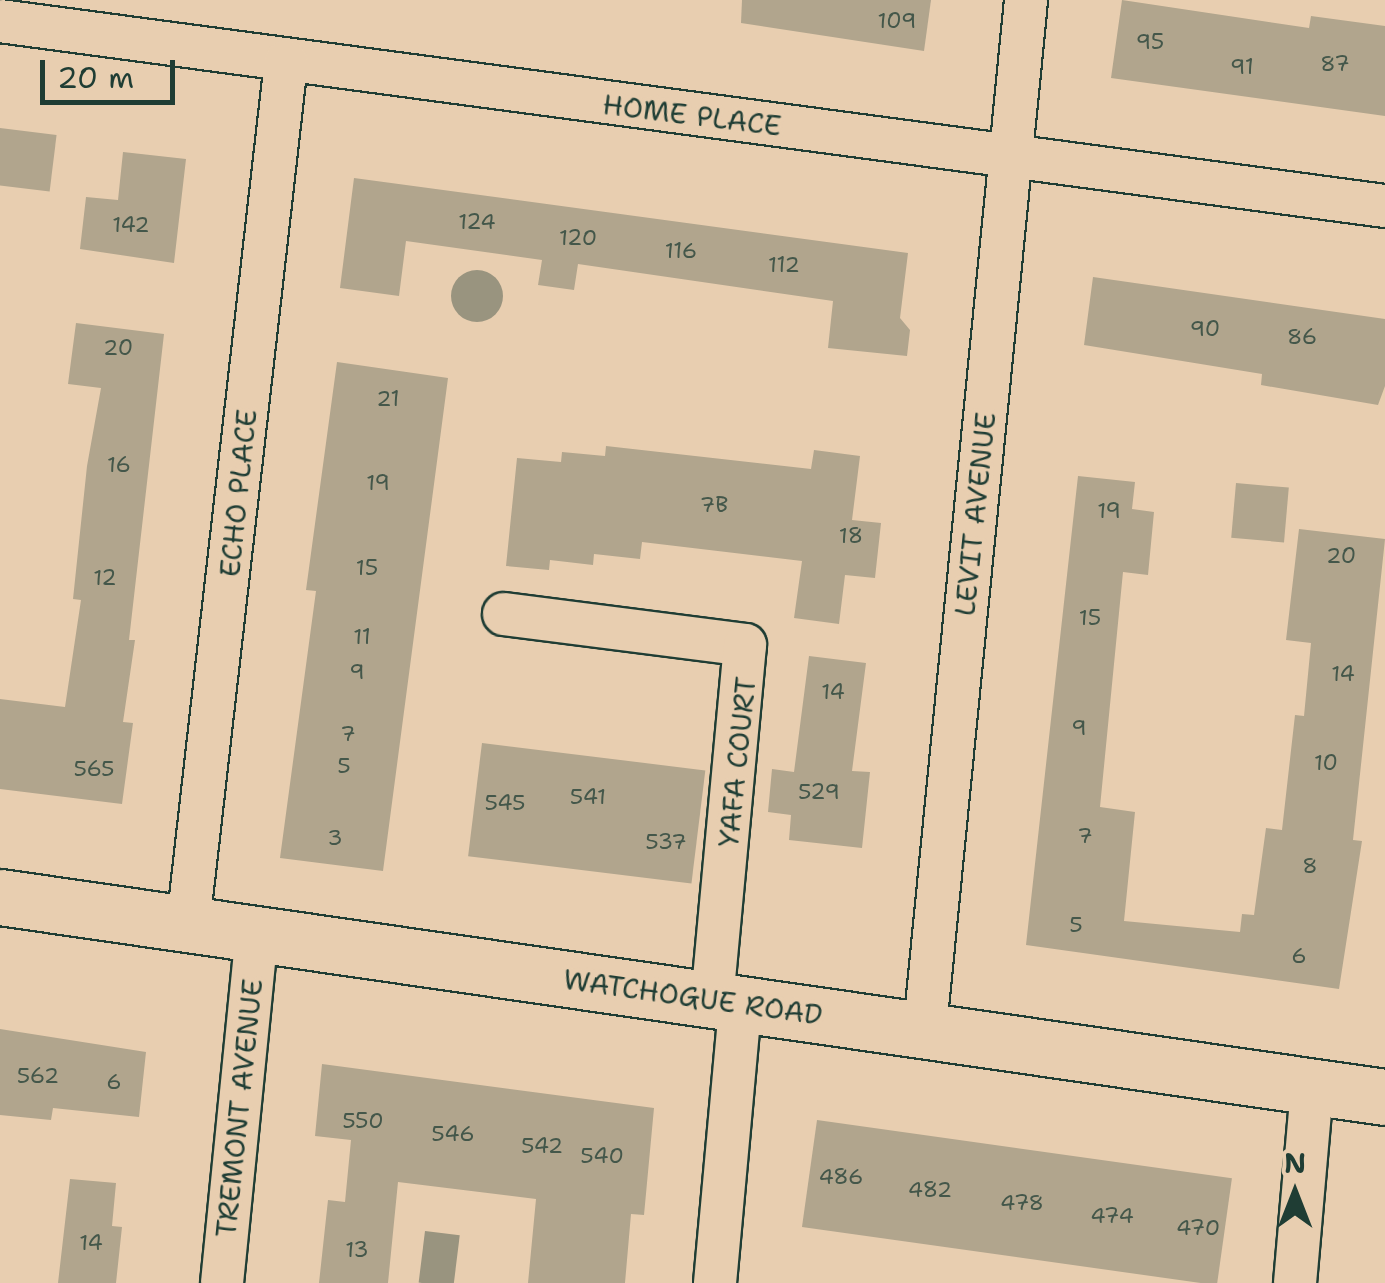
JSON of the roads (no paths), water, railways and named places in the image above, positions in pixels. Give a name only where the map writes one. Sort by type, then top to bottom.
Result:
[{"type":"street","name":"LEVIT AVENUE","points":[[925,1028],[1026,0]]},
{"type":"street","name":"HOME PLACE","points":[[0,21],[1385,206]]},
{"type":"street","name":"ECHO PLACE","points":[[188,924],[286,62]]},
{"type":"street","name":"YAFA COURT","points":[[504,614],[745,645],[726,1003]]},
{"type":"street","name":"WATCHOGUE ROAD","points":[[0,897],[1385,1097]]},
{"type":"street","name":"TREMONT AVENUE","points":[[222,1283],[257,934]]},
{"type":"street","points":[[715,1283],[726,1003]]},
{"type":"street","points":[[1295,1283],[1312,1087]]}]
